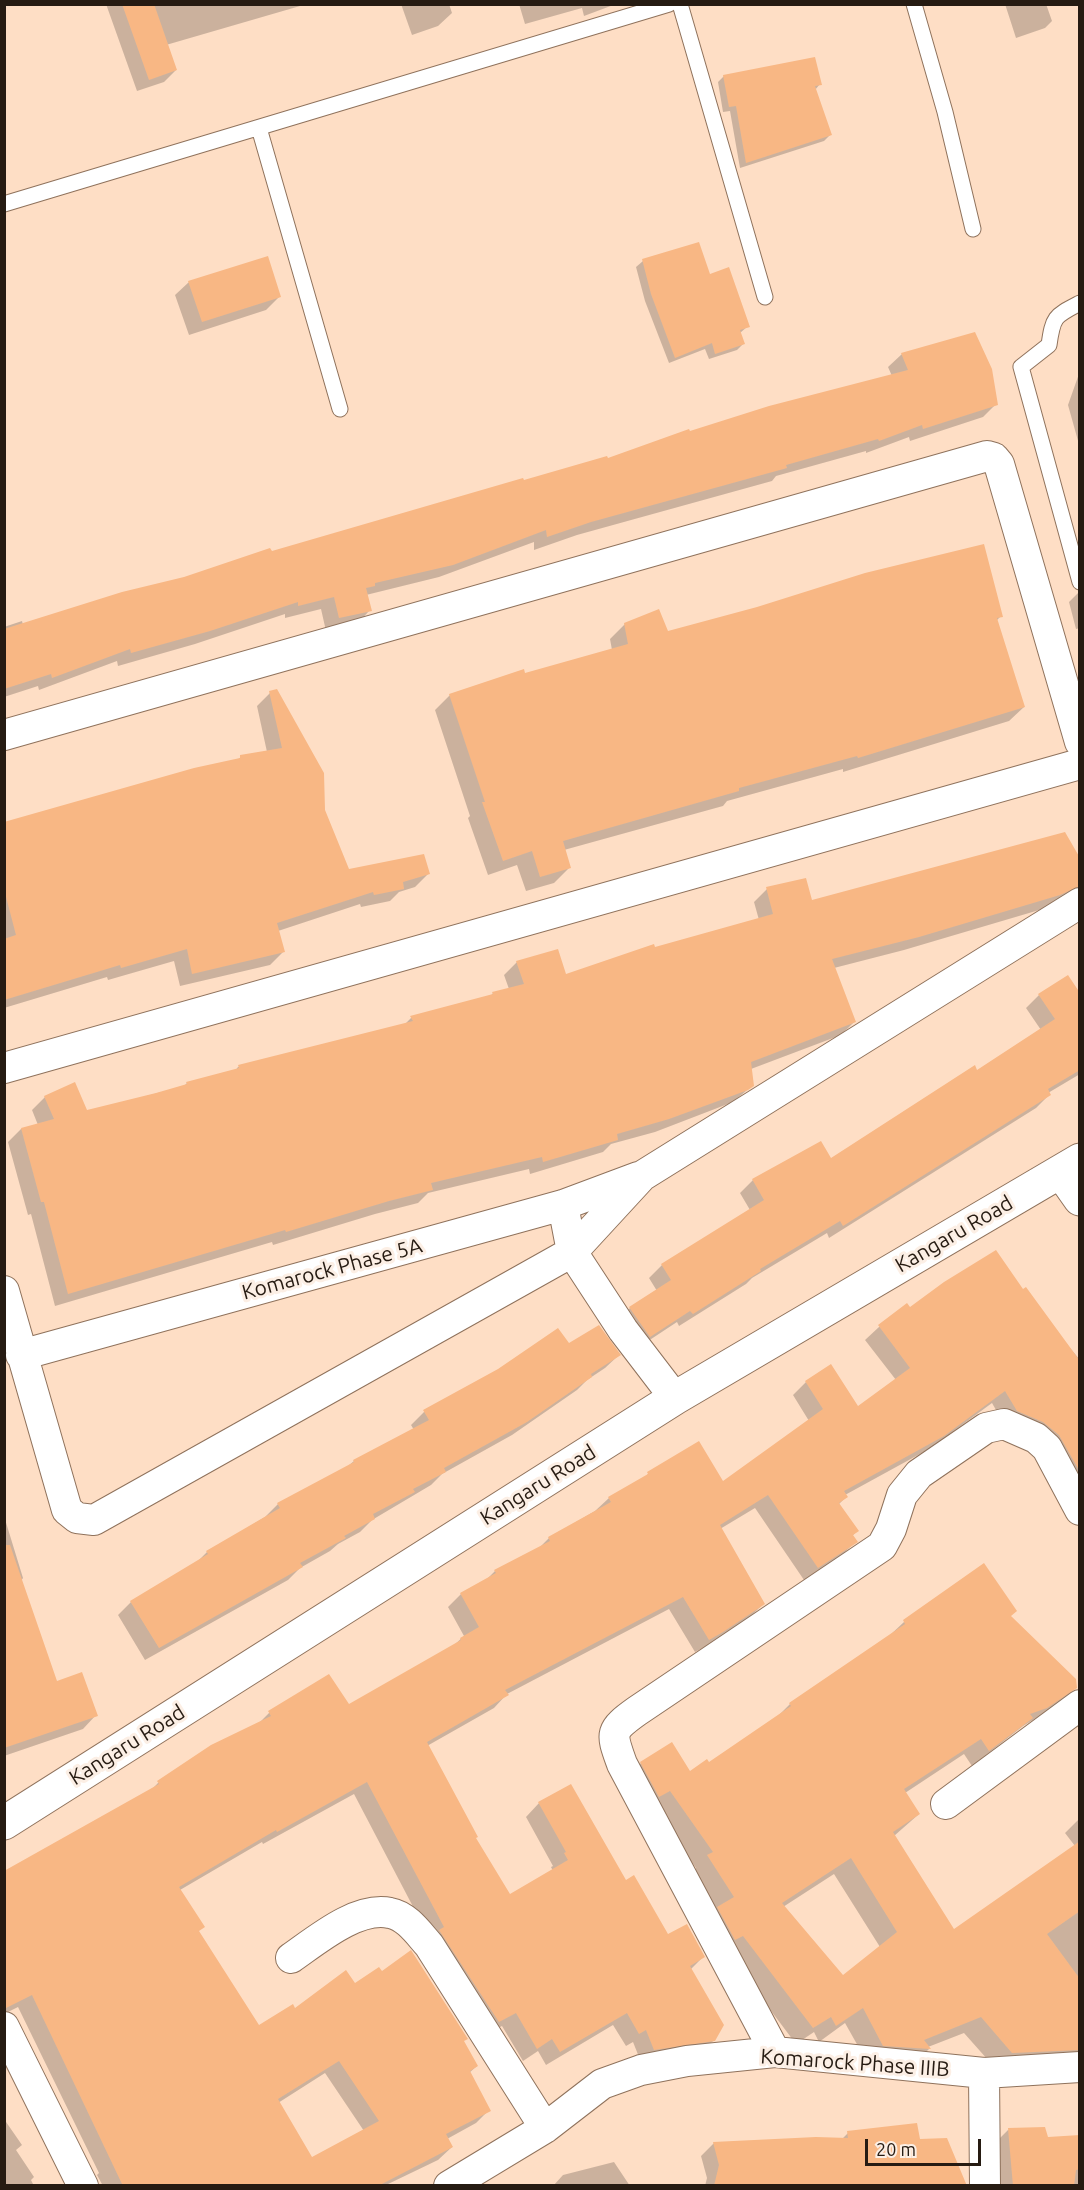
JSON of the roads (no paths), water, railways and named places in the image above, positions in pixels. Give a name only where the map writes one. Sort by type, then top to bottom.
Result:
[{"type":"street","points":[[4,735],[987,456],[994,458],[999,464],[1080,742]]},
{"type":"street","points":[[4,1068],[1080,764]]},
{"type":"street","points":[[4,1291],[67,1510],[77,1518],[94,1520],[572,1252],[642,1176],[1080,903]]},
{"type":"street","points":[[1070,1166],[1080,1199]]},
{"type":"street","name":"Kangaru Road","points":[[4,1823],[675,1398],[1070,1166]]},
{"type":"street","name":"Komarock Phase 5A","points":[[21,1354],[563,1205],[642,1176]]},
{"type":"street","points":[[563,1205],[572,1252],[623,1330],[675,1398]]},
{"type":"street","points":[[775,2052],[622,1764],[614,1743],[615,1732],[620,1723],[882,1546],[891,1529],[902,1495],[919,1474],[986,1428],[1004,1424],[1022,1430],[1047,1448],[1080,1510]]},
{"type":"street","points":[[946,1804],[1080,1705]]},
{"type":"street","points":[[291,1958],[338,1926],[371,1913],[391,1913],[409,1923],[429,1945],[546,2128]]},
{"type":"street","points":[[8,2042],[83,2186]]},
{"type":"street","name":"Komarock Phase IIIB","points":[[449,2186],[546,2128],[602,2084],[641,2070],[687,2061],[775,2052],[984,2073],[1080,2067]]},
{"type":"street","points":[[984,2073],[984,2186]]},
{"type":"lane","points":[[4,204],[669,4]]},
{"type":"lane","points":[[680,4],[765,297]]},
{"type":"lane","points":[[914,4],[945,112],[973,230]]},
{"type":"lane","points":[[259,128],[340,410]]},
{"type":"lane","points":[[1080,303],[1057,315],[1051,328],[1049,345],[1021,367],[1080,582]]}]
